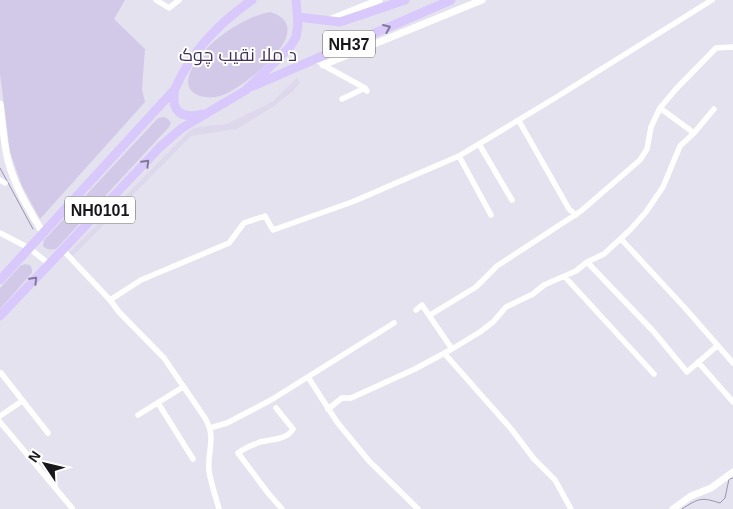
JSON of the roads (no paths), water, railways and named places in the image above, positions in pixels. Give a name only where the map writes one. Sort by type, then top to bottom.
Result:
[{"type":"highway","name":"NH0101","points":[[207,113],[186,116],[180,113],[175,107],[173,98],[175,89],[183,70],[202,43],[232,15],[252,0]]},
{"type":"highway","points":[[289,0],[296,8]]},
{"type":"highway","name":"NH37","points":[[296,8],[340,22],[405,0]]},
{"type":"highway","name":"NH37","points":[[246,90],[451,0]]},
{"type":"highway","name":"NH0101","points":[[0,316],[161,146],[182,128],[246,90],[290,47],[296,37],[296,8]]},
{"type":"highway","name":"NH0101","points":[[0,280],[175,89]]},
{"type":"street","points":[[156,0],[169,8],[179,0]]},
{"type":"street","points":[[329,20],[379,0]]},
{"type":"street","points":[[323,66],[482,0]]},
{"type":"street","points":[[110,300],[141,280],[228,243],[244,222],[265,216],[273,230],[352,202],[459,156],[519,121],[712,0]]},
{"type":"street","points":[[428,312],[476,287],[497,266],[576,215],[640,160],[647,149],[651,127],[660,108],[716,48],[733,47]]},
{"type":"street","points":[[313,60],[321,61],[323,66],[366,90],[342,99]]},
{"type":"street","points":[[0,104],[6,152],[15,179],[26,206],[44,233]]},
{"type":"street","points":[[660,108],[694,133]]},
{"type":"street","points":[[328,408],[342,398],[351,398],[415,369],[452,349],[480,332],[506,308],[533,294],[544,285],[576,271],[587,262],[604,254],[646,212],[664,187],[680,146],[694,133],[714,109]]},
{"type":"street","points":[[519,121],[569,210],[576,215]]},
{"type":"street","points":[[479,144],[512,200]]},
{"type":"street","points":[[459,156],[491,215]]},
{"type":"street","points":[[0,233],[29,248],[49,264]]},
{"type":"street","points":[[621,239],[733,363]]},
{"type":"street","points":[[62,249],[164,358],[210,428],[212,437],[208,459],[220,509]]},
{"type":"street","points":[[587,262],[654,332],[687,372],[717,346]]},
{"type":"street","points":[[564,277],[654,374]]},
{"type":"street","points":[[416,310],[422,305],[452,349]]},
{"type":"street","points":[[210,428],[227,423],[271,400],[394,323]]},
{"type":"street","points":[[444,353],[555,480],[571,509]]},
{"type":"street","points":[[698,362],[733,402]]},
{"type":"street","points":[[1,373],[48,433]]},
{"type":"street","points":[[308,377],[337,422],[369,462],[418,509]]},
{"type":"street","points":[[138,416],[183,387]]},
{"type":"street","points":[[0,416],[22,402]]},
{"type":"street","points":[[158,403],[193,459]]},
{"type":"street","points":[[276,408],[293,429],[291,433],[282,438],[263,441],[247,447],[238,453],[282,509]]},
{"type":"street","points":[[0,422],[72,508]]},
{"type":"street","points":[[673,509],[691,496],[711,488],[733,472]]},
{"type":"waterway","points":[[0,168],[33,229]]},
{"type":"waterway","points":[[682,509],[700,500],[720,503],[725,498],[729,479],[733,478]]},
{"type":"park label","name":"د ملا نقيب چوک","points":[[238,55]]}]
